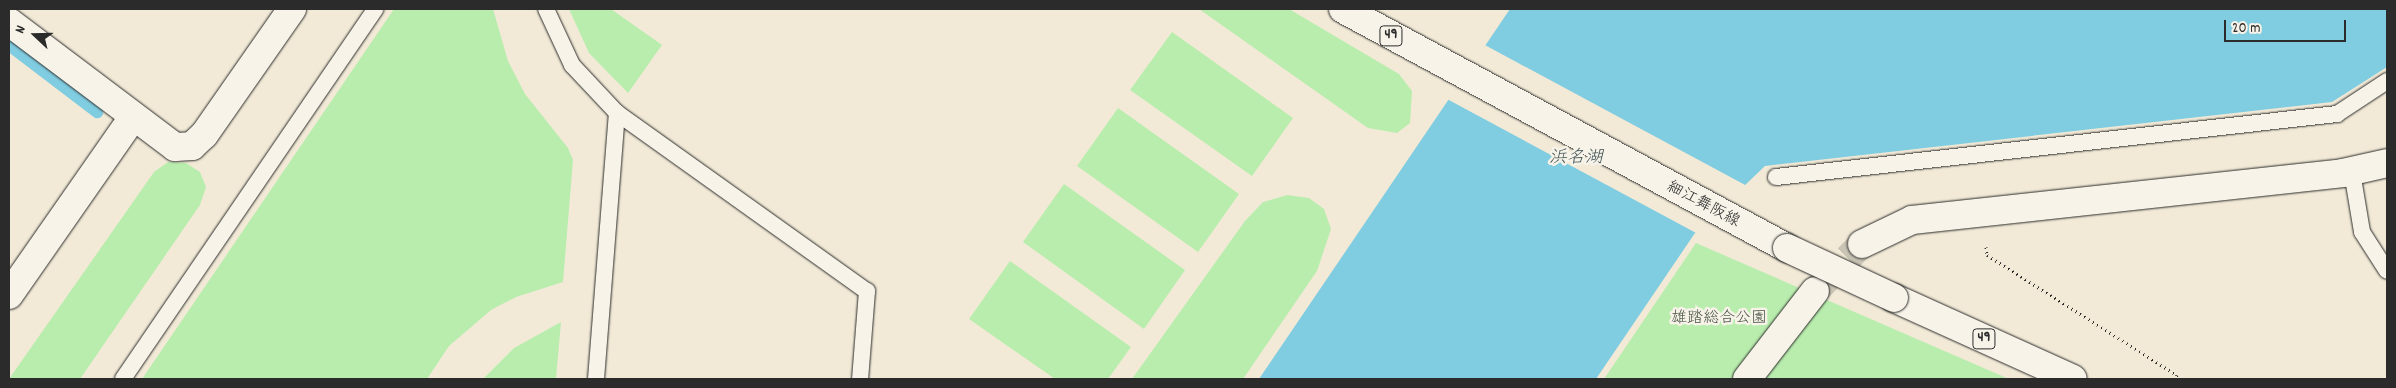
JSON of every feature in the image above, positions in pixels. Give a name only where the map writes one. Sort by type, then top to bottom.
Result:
[{"type":"street","points":[[9,22],[175,147],[192,146],[204,136],[292,9]]},
{"type":"street","name":"細江舞阪線","points":[[1343,9],[1740,225],[1894,298],[2073,379]]},
{"type":"street","points":[[9,295],[133,117]]},
{"type":"street","points":[[1862,244],[1912,220],[2352,172],[2387,163]]},
{"type":"street","points":[[1747,379],[1815,291]]},
{"type":"lane","points":[[123,379],[375,9]]},
{"type":"lane","points":[[546,9],[572,65],[617,113],[867,291],[860,379]]},
{"type":"lane","points":[[1776,176],[2336,114],[2387,81]]},
{"type":"lane","points":[[596,379],[617,113]]},
{"type":"lane","points":[[2352,172],[2362,232],[2387,271]]},
{"type":"path","points":[[1985,242],[1987,254],[2177,375],[2176,379]]},
{"type":"green space","points":[[394,9],[493,9],[508,61],[525,94],[568,148],[573,160],[563,282],[516,297],[491,310],[449,346],[427,379],[142,379]]},
{"type":"green space","points":[[569,9],[611,9],[662,45],[628,93],[589,53]]},
{"type":"green space","points":[[1199,9],[1289,9],[1399,74],[1412,91],[1410,123],[1397,133],[1368,128]]},
{"type":"green space","points":[[1172,32],[1293,118],[1252,176],[1130,90]]},
{"type":"green space","points":[[1118,108],[1239,194],[1198,252],[1077,166]]},
{"type":"green space","points":[[168,162],[186,163],[200,172],[206,187],[200,205],[80,379],[9,379],[154,172]]},
{"type":"green space","points":[[1064,184],[1185,270],[1144,329],[1023,242]]},
{"type":"green space","points":[[1287,195],[1309,198],[1324,209],[1331,229],[1317,271],[1243,379],[1132,379],[1245,221],[1263,202]]},
{"type":"green space","name":"雄踏総合公園","points":[[1696,243],[2009,379],[1604,379]]},
{"type":"green space","points":[[1010,261],[1131,347],[1108,379],[1055,379],[969,319]]},
{"type":"green space","points":[[561,322],[556,379],[483,379],[514,348]]},
{"type":"water","name":"浜名湖","points":[[1510,9],[2387,9],[2387,67],[2332,102],[1765,166],[1695,233],[1596,379],[1259,379]]},
{"type":"pier","points":[[1483,44],[1747,186],[1698,234],[1447,99]]},
{"type":"waterway","points":[[9,45],[97,112]]},
{"type":"tunnel","points":[[1818,288],[1862,244]]}]
